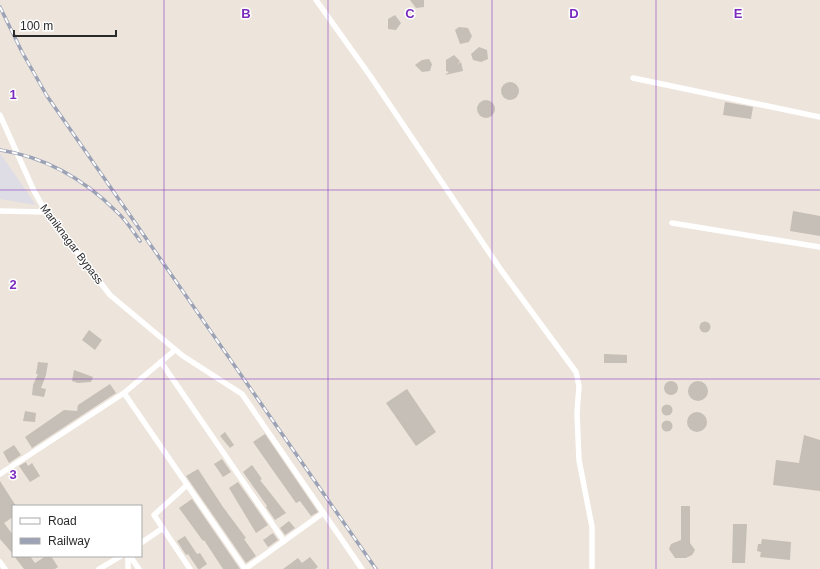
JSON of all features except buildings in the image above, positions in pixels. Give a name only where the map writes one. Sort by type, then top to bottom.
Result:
[{"type":"street","points":[[316,0],[371,77],[500,270],[576,372],[579,386],[577,413],[579,460],[592,527],[592,569]]},
{"type":"street","points":[[632,78],[820,117]]},
{"type":"street","name":"Maniknagar Bypass","points":[[0,115],[34,191],[46,212],[110,295],[175,350],[242,394],[362,569]]},
{"type":"street","points":[[0,211],[46,212]]},
{"type":"street","points":[[672,223],[820,247]]},
{"type":"street","points":[[0,474],[124,393],[175,350]]},
{"type":"street","points":[[161,362],[284,542]]},
{"type":"street","points":[[124,393],[245,569],[323,513]]},
{"type":"street","points":[[187,485],[154,515],[190,569]]},
{"type":"street","points":[[142,542],[163,528]]},
{"type":"street","points":[[99,569],[119,557]]},
{"type":"street","points":[[128,569],[129,557]]},
{"type":"street","points":[[130,557],[139,569]]},
{"type":"street","points":[[0,562],[5,569]]},
{"type":"shaded area","points":[[0,153],[36,205],[0,199]]},
{"type":"railway","points":[[0,7],[22,52],[47,96],[376,569]]},
{"type":"railway","points":[[0,150],[33,158],[78,180],[105,200],[120,215],[140,241]]}]
